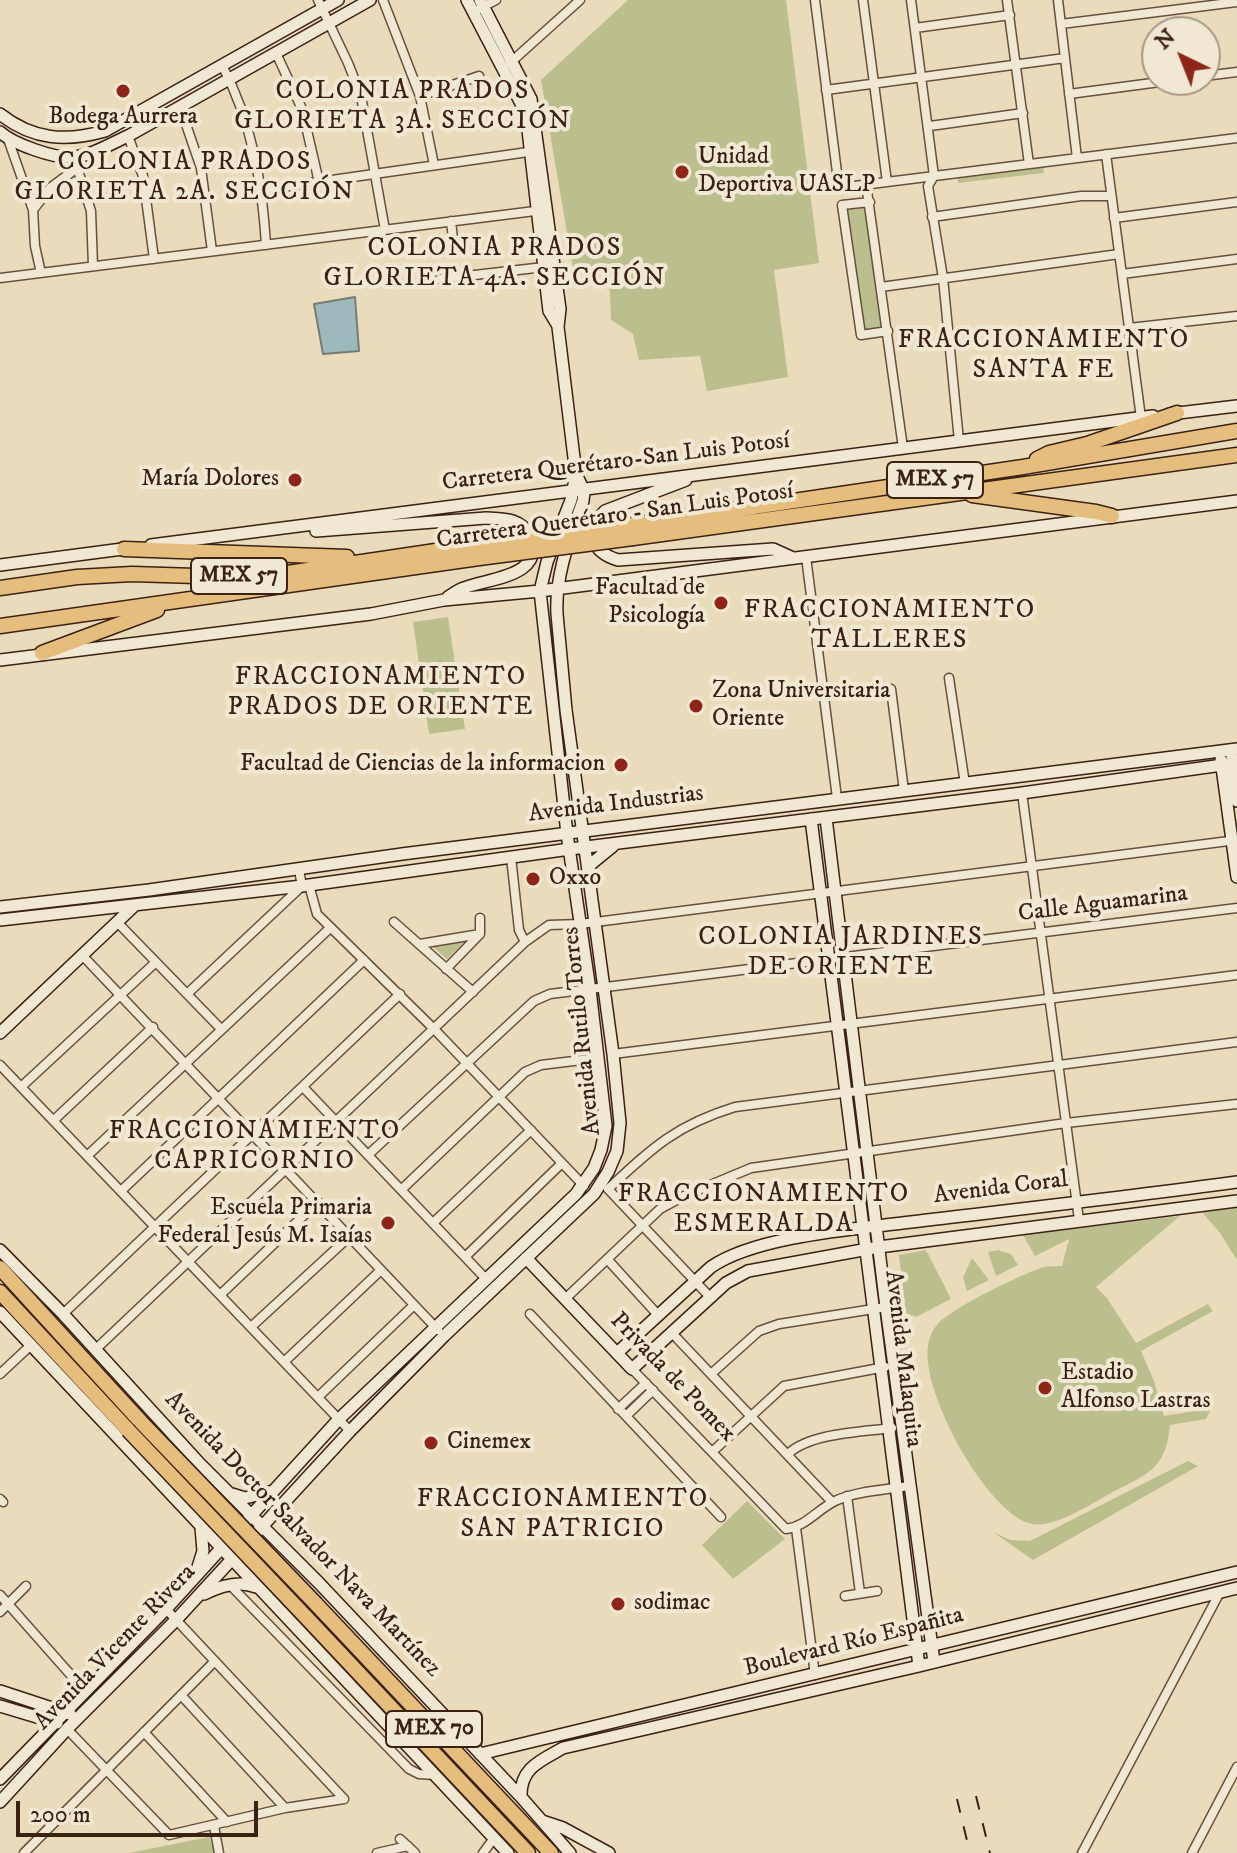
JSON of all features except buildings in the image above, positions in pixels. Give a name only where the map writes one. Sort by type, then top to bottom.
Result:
[{"type":"highway","points":[[1023,467],[1049,453],[1087,444],[1177,413]]},
{"type":"highway","name":"Carretera Querétaro - San Luis Potosí","points":[[632,532],[1237,431]]},
{"type":"highway","name":"Carretera Querétaro - San Luis Potosí","points":[[0,626],[477,552],[1237,455]]},
{"type":"highway","points":[[956,492],[1112,516]]},
{"type":"highway","points":[[124,549],[384,559]]},
{"type":"highway","name":"Carretera Querétaro - San Luis Potosí","points":[[0,588],[77,577],[132,574],[228,577],[281,574],[384,559],[477,552]]},
{"type":"highway","points":[[42,653],[185,599]]},
{"type":"highway","points":[[0,616],[58,610],[80,615]]},
{"type":"highway","points":[[0,1257],[59,1322],[99,1375]]},
{"type":"highway","name":"Avenida Doctor Salvador Nava Martínez","points":[[0,1268],[99,1375],[134,1426],[304,1615],[528,1853]]},
{"type":"highway","name":"Avenida Doctor Salvador Nava Martínez","points":[[0,1292],[316,1604],[551,1853]]},
{"type":"main road","points":[[0,114],[41,136],[69,139],[105,131],[222,65],[320,4],[338,0]]},
{"type":"main road","points":[[4,136],[75,163],[370,0]]},
{"type":"main road","points":[[467,0],[479,6],[508,64],[526,113],[535,151],[578,491]]},
{"type":"main road","points":[[25,145],[31,133]]},
{"type":"main road","points":[[542,210],[544,267],[552,295]]},
{"type":"main road","name":"Carretera Querétaro-San Luis Potosí","points":[[0,565],[1237,406]]},
{"type":"main road","points":[[702,474],[605,511],[596,521],[593,533],[602,555],[618,560],[773,549],[800,558]]},
{"type":"main road","name":"Avenida Rutilo Torres","points":[[262,1525],[444,1336],[604,1188],[617,1151],[620,1123],[613,1054],[566,710],[556,589],[578,491]]},
{"type":"main road","name":"Avenida Rutilo Torres","points":[[252,1515],[339,1419],[584,1186],[601,1150],[606,1126],[567,834],[540,591],[547,562],[578,491]]},
{"type":"main road","points":[[0,660],[371,614],[444,600],[540,591],[1237,501]]},
{"type":"main road","points":[[297,527],[316,531],[486,518],[509,519],[526,527],[533,543],[530,561],[516,574],[463,588],[444,600]]},
{"type":"main road","points":[[1229,750],[1237,877]]},
{"type":"main road","name":"Avenida Industrias","points":[[0,907],[170,888],[402,854],[1229,750]]},
{"type":"main road","points":[[1230,764],[1237,801]]},
{"type":"main road","name":"Avenida Industrias","points":[[0,920],[305,886],[620,842],[1230,764]]},
{"type":"main road","name":"Avenida Malaquita","points":[[826,818],[879,1247],[881,1368],[895,1428]]},
{"type":"main road","name":"Avenida Malaquita","points":[[811,819],[866,1250],[894,1366],[895,1428],[919,1666]]},
{"type":"main road","points":[[587,874],[591,864],[620,842]]},
{"type":"main road","points":[[542,853],[561,860],[573,873]]},
{"type":"main road","points":[[170,888],[171,902]]},
{"type":"main road","points":[[0,1033],[149,890]]},
{"type":"main road","name":"Avenida Coral","points":[[617,1353],[695,1281],[727,1256],[757,1246],[876,1227],[1237,1182]]},
{"type":"main road","name":"Avenida Coral","points":[[632,1369],[709,1296],[748,1271],[879,1247],[1237,1201]]},
{"type":"main road","points":[[961,1216],[965,1235]]},
{"type":"main road","name":"Avenida Doctor Salvador Nava Martínez","points":[[0,1250],[521,1797],[570,1853]]},
{"type":"main road","name":"Privada de Pomex","points":[[526,1258],[632,1369]]},
{"type":"main road","points":[[0,1312],[508,1853]]},
{"type":"main road","name":"Avenida Malaquita","points":[[902,1487],[934,1662]]},
{"type":"main road","points":[[198,1523],[216,1519],[224,1512],[228,1506],[227,1490],[245,1498],[274,1491]]},
{"type":"main road","name":"Avenida Vicente Rivera","points":[[0,1779],[166,1609],[252,1515]]},
{"type":"main road","points":[[195,1574],[203,1551],[198,1523]]},
{"type":"main road","name":"Avenida Vicente Rivera","points":[[0,1802],[67,1729],[198,1597],[262,1525]]},
{"type":"main road","name":"Boulevard Río Españita","points":[[480,1754],[1237,1572]]},
{"type":"main road","points":[[198,1597],[215,1588],[230,1585],[249,1584],[260,1589]]},
{"type":"main road","name":"Boulevard Río Españita","points":[[521,1797],[521,1780],[528,1771],[563,1748],[919,1666],[1237,1588]]},
{"type":"main road","points":[[0,1691],[64,1711],[77,1719]]},
{"type":"main road","points":[[37,1716],[44,1711],[42,1703]]},
{"type":"main road","points":[[0,1706],[37,1716],[67,1729]]},
{"type":"main road","points":[[542,1821],[563,1828],[609,1853]]},
{"type":"street","points":[[383,0],[420,96],[434,165]]},
{"type":"street","points":[[479,6],[496,0]]},
{"type":"street","points":[[508,64],[580,0]]},
{"type":"street","points":[[815,0],[839,188],[1237,138]]},
{"type":"street","points":[[863,0],[887,182]]},
{"type":"street","points":[[911,0],[930,126],[934,176],[928,186],[943,278],[959,441]]},
{"type":"street","points":[[1007,0],[1029,164]]},
{"type":"street","points":[[1058,0],[1077,158]]},
{"type":"street","points":[[1061,24],[1237,2]]},
{"type":"street","points":[[320,4],[361,96],[385,230]]},
{"type":"street","points":[[915,28],[1010,15]]},
{"type":"street","points":[[276,53],[302,109],[319,182]]},
{"type":"street","points":[[826,90],[1065,58]]},
{"type":"street","points":[[222,65],[249,130],[262,190],[266,245]]},
{"type":"street","points":[[420,96],[479,76]]},
{"type":"street","points":[[1069,94],[1141,84]]},
{"type":"street","points":[[180,107],[201,168],[212,251]]},
{"type":"street","points":[[930,126],[1023,113]]},
{"type":"street","points":[[4,136],[33,210],[35,246],[41,273]]},
{"type":"street","points":[[128,136],[143,176],[154,259]]},
{"type":"street","points":[[262,190],[535,151]]},
{"type":"street","points":[[1106,154],[1141,418]]},
{"type":"street","points":[[33,210],[75,163],[91,211],[93,266]]},
{"type":"street","points":[[866,184],[903,448]]},
{"type":"street","points":[[932,217],[1081,196],[1111,196]]},
{"type":"street","points":[[870,202],[842,205],[861,335],[888,331]]},
{"type":"street","points":[[1114,218],[1237,202]]},
{"type":"street","points":[[0,278],[542,210]]},
{"type":"street","points":[[451,221],[454,248]]},
{"type":"street","points":[[881,287],[1119,254]]},
{"type":"street","points":[[1122,274],[1237,259]]},
{"type":"street","points":[[440,279],[544,267]]},
{"type":"street","points":[[1129,328],[1237,316]]},
{"type":"street","points":[[800,558],[837,798]]},
{"type":"street","points":[[949,678],[965,784]]},
{"type":"street","points":[[891,689],[904,791]]},
{"type":"street","points":[[1022,793],[1079,1220]]},
{"type":"street","points":[[96,1349],[525,942],[549,925],[580,924],[1235,840]]},
{"type":"street","points":[[511,857],[519,930],[525,942]]},
{"type":"street","points":[[299,870],[317,914],[400,994],[584,1186]]},
{"type":"street","points":[[187,994],[305,886]]},
{"type":"street","name":"Calle Aguamarina","points":[[368,1155],[534,1001],[550,994],[1237,908]]},
{"type":"street","points":[[446,969],[480,934],[480,918]]},
{"type":"street","points":[[117,922],[221,1029]]},
{"type":"street","points":[[394,922],[473,992]]},
{"type":"street","points":[[87,1156],[330,928]]},
{"type":"street","points":[[420,944],[480,934]]},
{"type":"street","points":[[82,955],[444,1336]]},
{"type":"street","points":[[121,1191],[364,960]]},
{"type":"street","points":[[21,1087],[156,962]]},
{"type":"street","points":[[613,1054],[1237,975]]},
{"type":"street","points":[[63,1314],[400,994]]},
{"type":"street","points":[[54,1120],[153,1027]]},
{"type":"street","points":[[709,1296],[604,1188],[673,1132],[703,1117],[735,1107],[1237,1042]]},
{"type":"street","points":[[401,1190],[525,1072],[541,1065],[598,1058]]},
{"type":"street","points":[[0,1065],[350,1431]]},
{"type":"street","points":[[303,1087],[486,1279]]},
{"type":"street","points":[[565,1299],[660,1209],[751,1168],[1066,1123],[1237,1104]]},
{"type":"street","points":[[433,1223],[531,1130]]},
{"type":"street","points":[[465,1257],[562,1163]]},
{"type":"street","points":[[220,1295],[318,1202]]},
{"type":"street","points":[[251,1327],[350,1236]]},
{"type":"street","points":[[607,1259],[658,1315]]},
{"type":"street","points":[[284,1362],[381,1270]]},
{"type":"street","points":[[318,1397],[414,1305]]},
{"type":"street","points":[[711,1374],[759,1331],[779,1324],[880,1308]]},
{"type":"street","points":[[530,1314],[721,1517]]},
{"type":"street","points":[[671,1332],[832,1502]]},
{"type":"street","points":[[0,1374],[31,1345]]},
{"type":"street","points":[[712,1452],[784,1386],[894,1366]]},
{"type":"street","name":"Privada de Pomex","points":[[632,1369],[786,1529],[796,1528]]},
{"type":"street","points":[[622,1412],[649,1387]]},
{"type":"street","points":[[788,1454],[798,1445],[812,1440],[895,1428]]},
{"type":"street","points":[[815,1675],[796,1528],[832,1502],[847,1496],[902,1487]]},
{"type":"street","points":[[847,1496],[860,1593]]},
{"type":"street","points":[[230,1585],[409,1769],[419,1774],[435,1775]]},
{"type":"street","points":[[0,1612],[26,1586]]},
{"type":"street","points":[[845,1596],[877,1591]]},
{"type":"street","points":[[1082,1853],[1220,1592]]},
{"type":"street","points":[[0,1595],[85,1691]]},
{"type":"street","points":[[67,1729],[169,1835],[214,1827],[285,1808],[344,1799],[166,1609]]},
{"type":"street","points":[[24,1853],[215,1661]]},
{"type":"street","points":[[181,1695],[285,1808]]},
{"type":"street","points":[[144,1732],[227,1822]]},
{"type":"street","points":[[1192,1853],[1236,1772]]},
{"type":"street","points":[[214,1827],[219,1853]]},
{"type":"street","points":[[483,1853],[494,1838]]},
{"type":"street","points":[[400,1839],[415,1853]]},
{"type":"street","points":[[377,1853],[408,1846]]},
{"type":"green space","name":"Unidad Deportiva UASLP","points":[[628,0],[786,0],[819,263],[774,270],[788,377],[707,391],[700,356],[639,360],[633,334],[611,320],[609,271],[574,274],[541,80]]},
{"type":"green space","points":[[1043,164],[1044,173],[958,183],[957,174]]},
{"type":"green space","points":[[867,206],[883,328],[864,331],[847,209]]},
{"type":"green space","points":[[448,617],[465,729],[429,734],[413,622]]},
{"type":"green space","points":[[466,940],[447,959],[432,946]]},
{"type":"green space","points":[[1237,1207],[1237,1260],[1202,1212]]},
{"type":"green space","name":"Estadio Alfonso Lastras","points":[[1180,1216],[1096,1287],[1107,1298],[1136,1343],[1208,1304],[1213,1311],[1141,1351],[1164,1416],[1208,1409],[1206,1419],[1170,1425],[1164,1452],[1152,1469],[1073,1514],[1041,1524],[1032,1524],[1014,1515],[976,1474],[944,1416],[933,1387],[928,1361],[933,1331],[945,1318],[988,1292],[1044,1267],[1062,1266],[1069,1239],[1035,1256],[1023,1235]]},
{"type":"green space","points":[[926,1250],[951,1299],[916,1317],[906,1313],[899,1255]]},
{"type":"green space","points":[[998,1250],[1011,1254],[1018,1265],[996,1276],[988,1252]]},
{"type":"green space","points":[[972,1258],[989,1280],[967,1291],[963,1277]]},
{"type":"green space","points":[[1188,1461],[1198,1466],[1033,1560],[993,1532],[1010,1540],[1030,1541]]},
{"type":"green space","points":[[747,1501],[785,1539],[733,1579],[702,1545]]},
{"type":"green space","points":[[209,1837],[215,1853],[129,1853]]},
{"type":"water","points":[[355,297],[359,351],[323,354],[314,304]]},
{"type":"railway","points":[[976,1796],[990,1853]]},
{"type":"railway","points":[[957,1799],[970,1853]]},
{"type":"place","name":"Bodega Aurrera","points":[[123,91]]},
{"type":"place","name":"Unidad Deportiva UASLP","points":[[682,172]]},
{"type":"place","name":"María Dolores","points":[[295,480]]},
{"type":"place","name":"Facultad de Psicología","points":[[721,603]]},
{"type":"place","name":"Zona Universitaria Oriente","points":[[696,706]]},
{"type":"place","name":"Facultad de Ciencias de la informacion","points":[[621,765]]},
{"type":"place","name":"Oxxo","points":[[533,879]]},
{"type":"place","name":"Escuela Primaria Federal Jesús M. Isaías","points":[[388,1223]]},
{"type":"place","name":"Estadio Alfonso Lastras","points":[[1045,1388]]},
{"type":"place","name":"Cinemex","points":[[431,1443]]},
{"type":"place","name":"sodimac","points":[[618,1604]]},
{"type":"district","name":"COLONIA PRADOS GLORIETA 3A. SECCIÓN","points":[[403,108]]},
{"type":"district","name":"COLONIA PRADOS GLORIETA 2A. SECCIÓN","points":[[185,179]]},
{"type":"district","name":"COLONIA PRADOS GLORIETA 4A. SECCIÓN","points":[[495,265]]},
{"type":"district","name":"FRACCIONAMIENTO SANTA FE","points":[[1044,357]]},
{"type":"district","name":"FRACCIONAMIENTO TALLERES","points":[[890,627]]},
{"type":"district","name":"FRACCIONAMIENTO PRADOS DE ORIENTE","points":[[381,694]]},
{"type":"district","name":"COLONIA JARDINES DE ORIENTE","points":[[841,954]]},
{"type":"district","name":"FRACCIONAMIENTO CAPRICORNIO","points":[[255,1148]]},
{"type":"district","name":"FRACCIONAMIENTO ESMERALDA","points":[[764,1211]]},
{"type":"district","name":"FRACCIONAMIENTO SAN PATRICIO","points":[[563,1516]]}]
